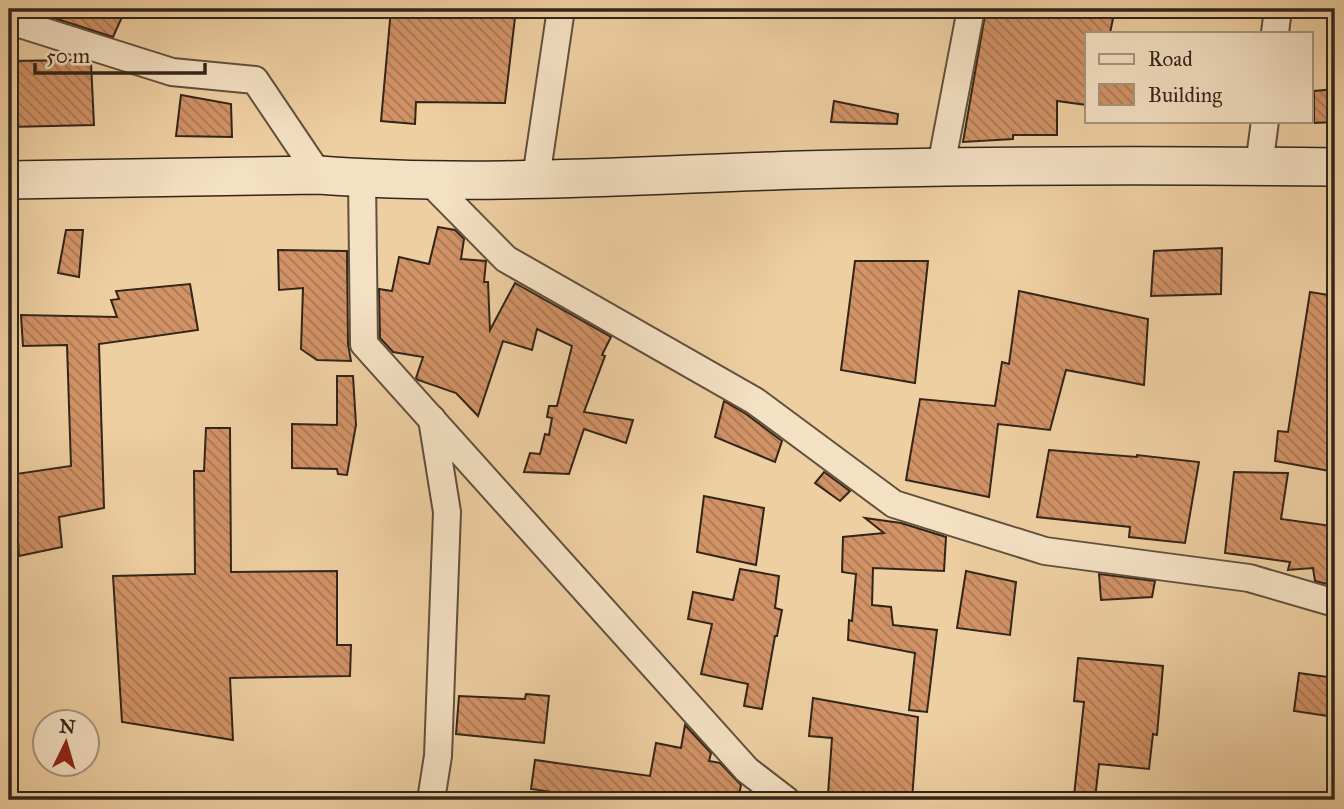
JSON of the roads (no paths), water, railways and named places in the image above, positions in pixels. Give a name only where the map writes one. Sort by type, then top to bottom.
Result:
[{"type":"main road","points":[[9,180],[319,175],[428,179],[536,178],[941,166],[1335,167]]},
{"type":"street","points":[[536,178],[561,9]]},
{"type":"street","points":[[941,166],[971,9]]},
{"type":"street","points":[[1275,32],[1278,9]]},
{"type":"street","points":[[9,17],[20,24],[172,72],[255,80],[319,175]]},
{"type":"street","points":[[1259,166],[1265,122]]},
{"type":"street","points":[[362,178],[364,344],[747,770],[786,800]]},
{"type":"street","points":[[428,179],[506,259],[755,401],[894,504],[1045,551],[1249,578],[1335,603]]},
{"type":"street","points":[[431,800],[438,756],[447,512],[432,419]]}]
